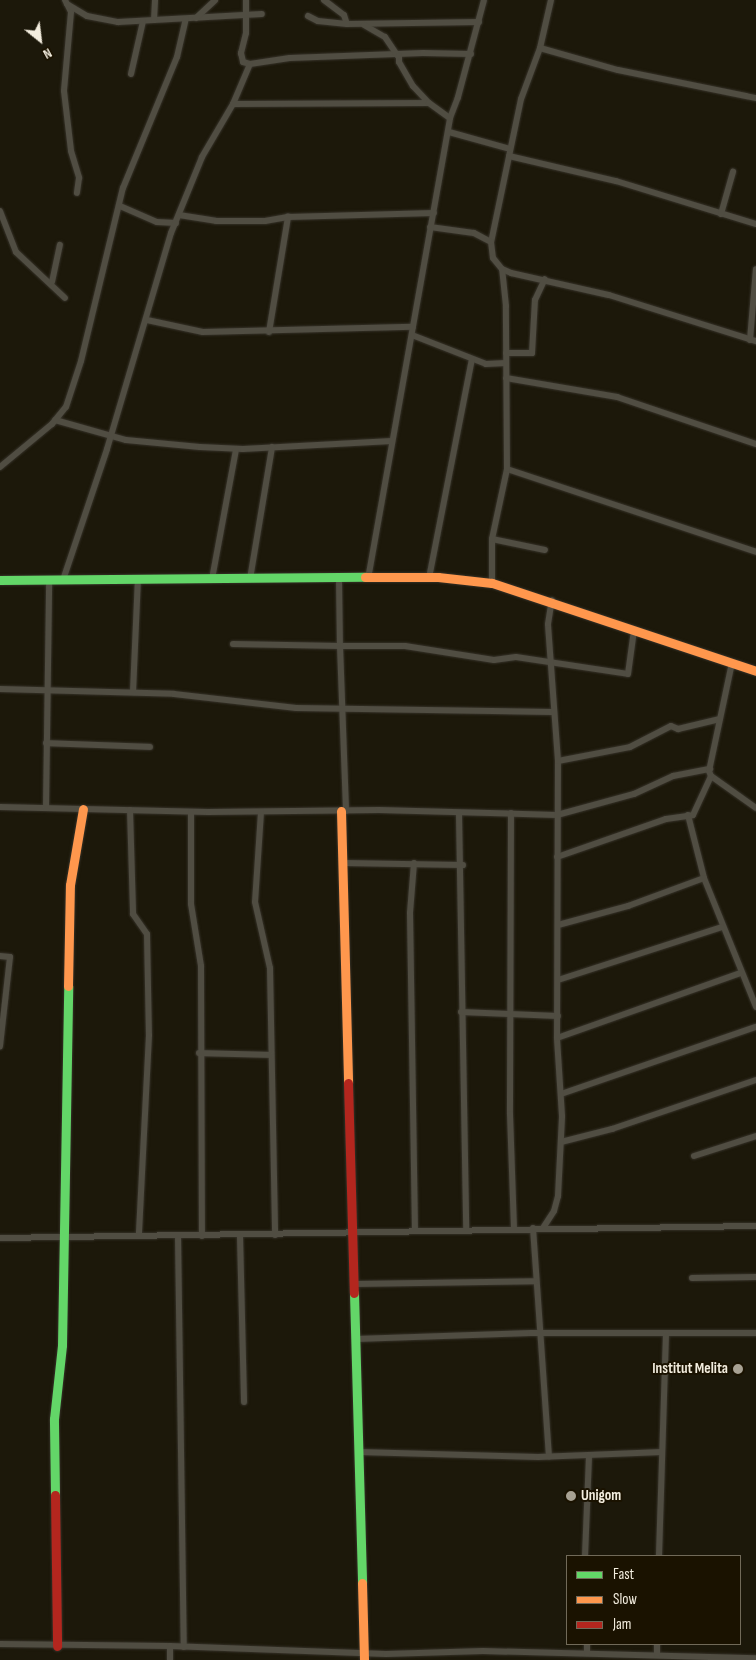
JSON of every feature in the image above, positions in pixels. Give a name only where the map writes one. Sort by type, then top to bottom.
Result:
[{"type":"street","points":[[154,20],[155,0]]},
{"type":"street","points":[[196,18],[215,0]]},
{"type":"street","points":[[246,0],[246,33],[241,53],[243,62],[250,64],[290,58],[471,54]]},
{"type":"street","points":[[324,0],[344,15],[347,24]]},
{"type":"street","points":[[368,579],[450,118],[471,54],[484,0]]},
{"type":"street","points":[[551,0],[540,48],[521,99],[491,242],[492,258],[502,269],[609,295],[753,341],[756,270]]},
{"type":"street","points":[[66,2],[87,16],[118,22],[262,14]]},
{"type":"street","points":[[66,2],[71,12],[64,91],[72,151],[79,178],[77,193]]},
{"type":"street","points":[[308,16],[318,21],[347,24],[479,22]]},
{"type":"street","points":[[0,467],[55,420],[66,407],[81,361],[126,181],[132,171],[177,57],[186,19]]},
{"type":"street","points":[[131,74],[143,21]]},
{"type":"street","points":[[364,24],[385,36],[398,56],[413,86],[429,103],[450,118]]},
{"type":"street","points":[[540,48],[618,70],[756,98]]},
{"type":"street","points":[[63,580],[111,437],[176,223],[202,157],[233,104],[250,64]]},
{"type":"street","points":[[233,104],[429,103]]},
{"type":"street","points":[[449,132],[510,152],[616,181],[756,224]]},
{"type":"street","points":[[721,214],[733,172]]},
{"type":"street","points":[[120,206],[157,222],[176,223]]},
{"type":"street","points":[[0,211],[16,252],[52,282],[65,298]]},
{"type":"street","points":[[179,215],[216,221],[265,221],[288,217],[434,213]]},
{"type":"street","points":[[269,332],[288,217]]},
{"type":"street","points":[[430,227],[474,233],[491,242]]},
{"type":"street","points":[[52,282],[60,245]]},
{"type":"street","points":[[492,583],[492,539],[507,469],[506,306],[502,269]]},
{"type":"street","points":[[506,353],[532,353],[535,300],[545,279]]},
{"type":"street","points":[[147,320],[203,332],[269,332],[413,327]]},
{"type":"street","points":[[412,335],[486,364],[506,364]]},
{"type":"street","points":[[429,578],[472,371],[472,358]]},
{"type":"street","points":[[506,378],[617,397],[756,444]]},
{"type":"street","points":[[55,420],[111,437],[236,448],[392,441]]},
{"type":"street","points":[[250,579],[272,447]]},
{"type":"street","points":[[212,579],[236,448]]},
{"type":"street","points":[[507,469],[756,552]]},
{"type":"street","points":[[492,539],[544,550]]},
{"type":"street","points":[[339,578],[344,811],[343,863],[364,1657]]},
{"type":"street","points":[[0,580],[429,578],[492,583],[552,600],[756,671]]},
{"type":"street","points":[[133,692],[138,579]]},
{"type":"street","points":[[46,808],[49,580]]},
{"type":"street","points":[[543,1228],[554,1211],[558,1196],[561,1142],[558,1038],[558,761],[552,712],[548,624],[552,600]]},
{"type":"street","points":[[233,644],[405,646],[494,660],[516,657],[628,674],[634,630]]},
{"type":"street","points":[[557,857],[645,826],[693,815],[700,804],[711,772],[732,662]]},
{"type":"street","points":[[0,689],[174,694],[252,705],[342,709],[552,712]]},
{"type":"street","points":[[558,761],[630,747],[634,742],[671,726],[678,729],[720,719]]},
{"type":"street","points":[[46,743],[150,746]]},
{"type":"street","points":[[0,807],[191,812],[344,811],[558,815],[634,794],[673,776],[711,772],[756,808]]},
{"type":"street","points":[[57,1646],[54,1419],[62,1345],[70,885],[83,809]]},
{"type":"street","points":[[130,810],[133,914],[148,934],[149,1035],[139,1234]]},
{"type":"street","points":[[191,812],[191,904],[201,966],[199,1053],[202,1236]]},
{"type":"street","points":[[261,812],[255,902],[270,968],[275,1235]]},
{"type":"street","points":[[512,813],[511,1015],[514,1229]]},
{"type":"street","points":[[459,814],[463,865],[461,1012],[466,1229]]},
{"type":"street","points":[[688,815],[704,878],[722,927],[756,1007]]},
{"type":"street","points":[[343,863],[463,865]]},
{"type":"street","points":[[414,863],[410,913],[415,1230]]},
{"type":"street","points":[[558,925],[628,906],[704,878]]},
{"type":"street","points":[[558,980],[722,927]]},
{"type":"street","points":[[0,956],[10,957],[0,1046]]},
{"type":"street","points":[[558,1038],[741,973]]},
{"type":"street","points":[[461,1012],[558,1016]]},
{"type":"street","points":[[561,1094],[756,1027]]},
{"type":"street","points":[[199,1053],[271,1055]]},
{"type":"street","points":[[561,1142],[612,1129],[756,1080]]},
{"type":"street","points":[[694,1156],[756,1136]]},
{"type":"street","points":[[0,1238],[139,1234],[240,1236],[466,1229],[756,1226]]},
{"type":"street","points":[[533,1228],[538,1333],[549,1456]]},
{"type":"street","points":[[178,1235],[184,1647]]},
{"type":"street","points":[[240,1236],[244,1402]]},
{"type":"street","points":[[692,1278],[756,1277]]},
{"type":"street","points":[[354,1284],[536,1281]]},
{"type":"street","points":[[356,1339],[538,1333],[756,1333]]},
{"type":"street","points":[[659,1555],[666,1334]]},
{"type":"street","points":[[359,1452],[549,1456],[662,1452]]},
{"type":"street","points":[[585,1555],[589,1455]]},
{"type":"street","points":[[0,1644],[170,1646],[364,1657],[587,1653],[756,1658]]},
{"type":"street","points":[[587,1645],[587,1653]]},
{"type":"street","points":[[657,1645],[657,1654]]},
{"type":"street","points":[[170,1646],[170,1660]]},
{"type":"traffic: fast","points":[[0,580],[365,577]]},
{"type":"traffic: fast","points":[[55,1495],[54,1419],[62,1345],[68,986]]},
{"type":"traffic: fast","points":[[354,1293],[362,1583]]},
{"type":"traffic: slow","points":[[365,577],[438,577],[492,583],[756,671]]},
{"type":"traffic: slow","points":[[68,986],[70,885],[83,809]]},
{"type":"traffic: slow","points":[[341,811],[348,1083]]},
{"type":"traffic: slow","points":[[362,1583],[364,1660]]},
{"type":"traffic: jam","points":[[348,1083],[354,1293]]},
{"type":"traffic: jam","points":[[55,1495],[57,1646]]},
{"type":"place","name":"Institut Melita","points":[[738,1369]]},
{"type":"place","name":"Unigom","points":[[571,1496]]}]
